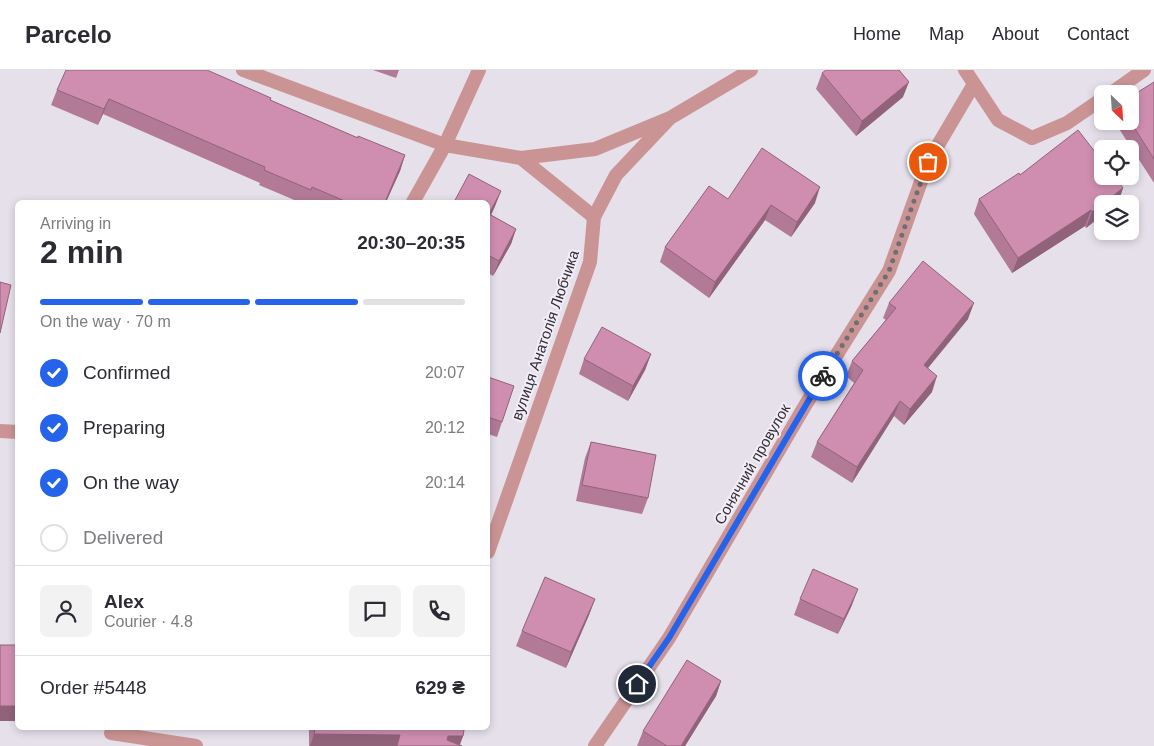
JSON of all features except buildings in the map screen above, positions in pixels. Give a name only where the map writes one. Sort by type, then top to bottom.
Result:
[{"type":"street","name":"вулиця Анатолія Любчика","points":[[242,70],[445,146],[521,158],[595,149],[670,118],[751,70]]},
{"type":"street","points":[[414,200],[445,146],[478,70]]},
{"type":"street","points":[[965,70],[998,120],[1032,138],[1068,123],[1094,105]]},
{"type":"street","points":[[1123,85],[1144,70]]},
{"type":"street","name":"Сонячний провулок","points":[[595,746],[669,638],[806,404],[889,271],[928,162],[974,84]]},
{"type":"street","name":"вулиця Анатолія Любчика","points":[[490,546],[590,262],[594,217],[616,175],[670,118]]},
{"type":"street","points":[[521,158],[594,217]]},
{"type":"street","points":[[0,431],[15,432]]},
{"type":"street","points":[[111,733],[187,743],[196,746]]},
{"type":"way so far","points":[[823,376],[889,271],[928,162]]},
{"type":"route","points":[[637,684],[669,638],[823,376]]}]
